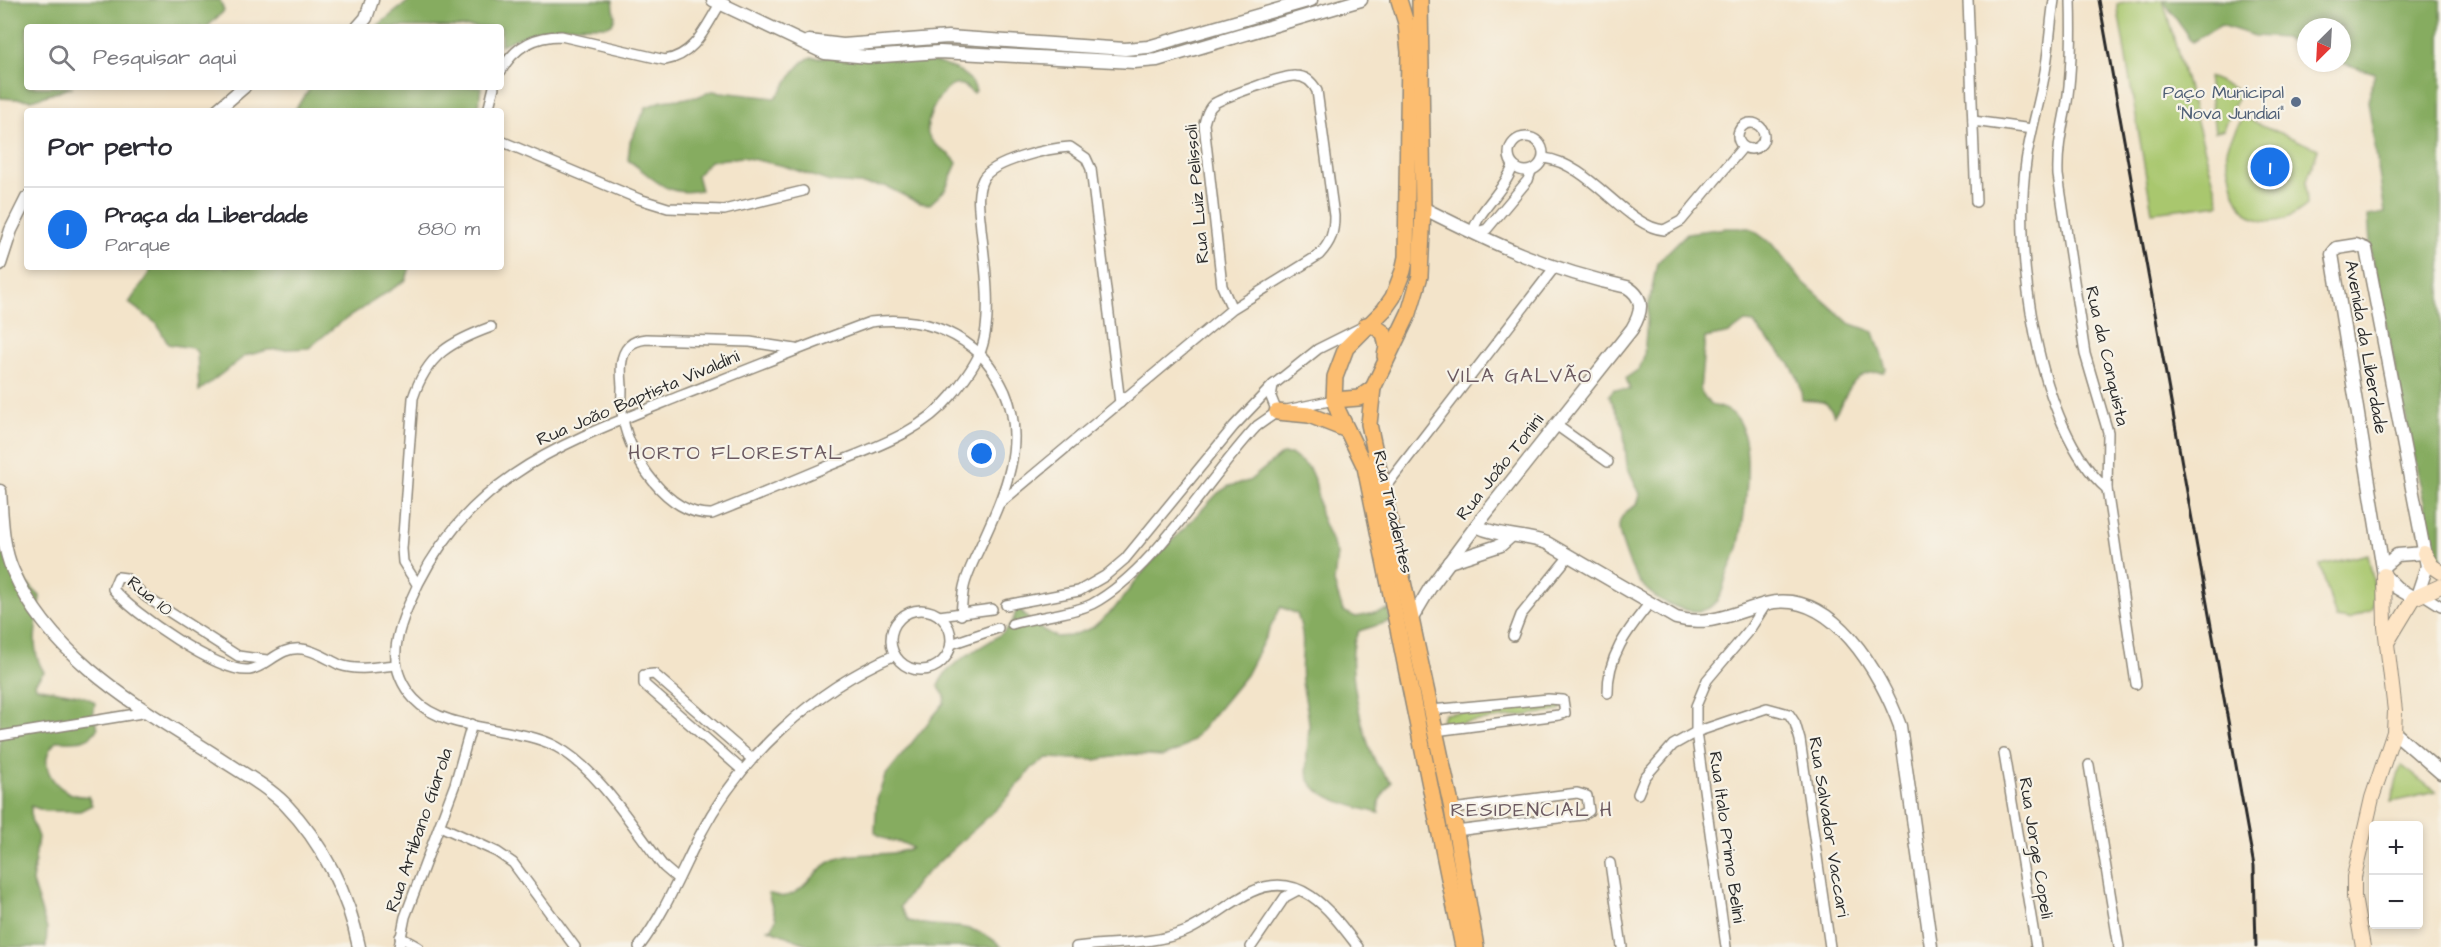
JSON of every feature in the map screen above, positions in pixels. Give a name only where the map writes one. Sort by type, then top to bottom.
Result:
[{"type":"main road","name":"Rua Tiradentes","points":[[1399,0],[1406,22],[1409,52],[1406,257],[1393,297],[1384,310],[1350,343],[1341,359],[1335,378],[1334,400],[1365,467],[1463,947]]},
{"type":"main road","name":"Rua Tiradentes","points":[[1420,1],[1422,256],[1417,292],[1373,388],[1369,424],[1452,809],[1476,947]]},
{"type":"main road","points":[[1366,325],[1374,326],[1384,333],[1387,347],[1383,362]]},
{"type":"main road","points":[[1334,400],[1359,398],[1373,388]]},
{"type":"main road","points":[[1277,412],[1309,415],[1347,430]]},
{"type":"main road","points":[[2424,553],[2432,566],[2441,572]]},
{"type":"main road","points":[[2363,947],[2354,897],[2354,877],[2372,798],[2394,732],[2395,711],[2384,571]]},
{"type":"main road","points":[[2388,641],[2418,596],[2441,586]]},
{"type":"street","points":[[361,24],[366,18],[372,0]]},
{"type":"street","points":[[799,40],[843,45],[948,37],[1107,48],[1148,47],[1311,0]]},
{"type":"street","points":[[504,67],[517,49],[533,39],[546,36],[561,36],[665,60],[679,57],[690,50],[720,1],[825,53],[868,57],[940,52],[1114,62],[1157,60],[1361,0]]},
{"type":"street","points":[[1968,0],[1976,202]]},
{"type":"street","points":[[2054,0],[2045,74],[2026,162],[2023,232],[2040,356],[2052,397],[2078,458],[2092,476],[2107,489]]},
{"type":"street","name":"Rua da Conquista","points":[[2071,0],[2071,60],[2067,102],[2057,148],[2058,176],[2085,354],[2108,432],[2107,489],[2136,684]]},
{"type":"street","points":[[993,39],[1002,51],[1016,57]]},
{"type":"street","points":[[867,43],[870,47],[894,50],[906,55]]},
{"type":"street","points":[[1114,62],[1129,60],[1148,47]]},
{"type":"street","name":"Rua Luiz Pelissoli","points":[[1000,504],[1232,309],[1319,255],[1329,244],[1334,232],[1317,92],[1313,83],[1305,78],[1295,76],[1271,82],[1216,103],[1206,114],[1204,124],[1222,286],[1232,309]]},
{"type":"street","points":[[220,108],[240,90]]},
{"type":"street","points":[[489,108],[493,90]]},
{"type":"street","points":[[1973,121],[2032,129]]},
{"type":"street","points":[[1513,166],[1521,171],[1531,171],[1539,166],[1544,158],[1543,148],[1536,140],[1522,138],[1513,143],[1509,152],[1513,166],[1503,189],[1474,223],[1473,233],[1487,229],[1528,180],[1531,171]]},
{"type":"street","points":[[504,142],[639,199],[668,208],[724,210],[803,191]]},
{"type":"street","points":[[798,349],[750,342],[636,341],[628,346],[621,366],[623,419],[638,457],[651,478],[667,495],[692,512],[712,514],[912,430],[933,415],[949,399],[980,354],[987,312],[987,283],[978,202],[982,180],[993,168],[1013,160],[1070,147],[1086,158],[1091,169],[1120,403]]},
{"type":"street","points":[[1544,158],[1569,165],[1647,225],[1664,230],[1681,221],[1743,147]]},
{"type":"street","points":[[0,264],[11,230],[24,204]]},
{"type":"street","name":"Rua João Tonini","points":[[1411,620],[1430,588],[1476,526],[1632,328],[1640,315],[1641,306],[1635,291],[1627,286],[1554,268],[1473,233],[1423,208]]},
{"type":"street","name":"Avenida da Liberdade","points":[[2384,571],[2332,254],[2337,248],[2356,245],[2366,249],[2424,553]]},
{"type":"street","points":[[1382,491],[1554,268]]},
{"type":"street","name":"Rua João Baptista Vivaldini","points":[[678,879],[664,867],[594,778],[575,759],[556,746],[531,736],[472,724],[434,712],[417,702],[404,687],[395,665],[397,632],[417,584],[463,516],[498,484],[524,466],[560,446],[623,419],[870,322],[893,319],[920,322],[943,329],[980,354],[1001,382],[1014,411],[1016,438],[1012,464],[1000,504],[963,588],[962,615]]},
{"type":"street","points":[[1006,606],[1079,591],[1105,576],[1125,558],[1234,426],[1273,385],[1318,349],[1366,325]]},
{"type":"street","points":[[417,584],[403,562],[402,549],[413,398],[419,379],[440,352],[465,337],[491,327]]},
{"type":"street","points":[[1273,385],[1271,397],[1277,412]]},
{"type":"street","points":[[1012,624],[1090,605],[1118,588],[1140,567],[1257,426],[1277,412],[1334,400]]},
{"type":"street","points":[[1556,425],[1608,462]]},
{"type":"street","points":[[0,491],[5,547],[13,571],[30,601],[81,664],[101,681],[285,803],[308,832],[331,868],[353,918],[359,947]]},
{"type":"street","points":[[1476,526],[1510,537],[1533,538],[1569,556],[1676,618],[1691,622],[1710,622],[1766,604],[1790,601],[1821,613],[1837,625],[1861,654],[1889,698],[1900,726],[1931,947]]},
{"type":"street","points":[[1449,562],[1501,545],[1510,537]]},
{"type":"street","points":[[2418,596],[2426,573],[2424,553],[2397,555],[2384,571],[2397,588],[2441,606]]},
{"type":"street","points":[[1513,636],[1515,625],[1521,615],[1569,556]]},
{"type":"street","name":"Rua 10","points":[[267,660],[238,656],[146,597],[126,578],[118,577],[114,582],[113,589],[136,610],[204,655],[232,669],[258,668],[267,660],[288,650],[303,649],[343,666],[361,669],[395,665]]},
{"type":"street","points":[[1404,587],[1412,590],[1430,588]]},
{"type":"street","points":[[1608,693],[1608,671],[1615,653],[1630,628],[1649,604]]},
{"type":"street","name":"Rua Ítalo Primo Belini","points":[[1726,947],[1696,732],[1696,706],[1707,680],[1750,629],[1766,604]]},
{"type":"street","points":[[939,616],[951,634],[951,644],[943,661],[927,670],[908,667],[895,655],[891,642],[893,628],[901,618],[920,611],[939,616],[962,615],[992,609]]},
{"type":"street","points":[[951,644],[998,628]]},
{"type":"street","points":[[639,947],[657,920],[701,832],[742,770],[826,693],[863,669],[895,655]]},
{"type":"street","points":[[232,669],[238,656]]},
{"type":"street","points":[[742,770],[644,684],[644,675],[654,674],[752,759]]},
{"type":"street","points":[[1431,710],[1548,699],[1563,700],[1566,705],[1565,712],[1559,715],[1435,731]]},
{"type":"street","name":"Rua Salvador Vaccari","points":[[1696,732],[1767,708],[1789,714],[1796,723],[1830,947]]},
{"type":"street","points":[[0,736],[148,712]]},
{"type":"street","name":"Rua Artibano Giarola","points":[[400,942],[472,724]]},
{"type":"street","points":[[1638,794],[1645,777],[1673,745],[1696,732]]},
{"type":"street","points":[[2394,732],[2441,773]]},
{"type":"street","name":"Rua Jorge Copeli","points":[[2004,754],[2036,947]]},
{"type":"street","points":[[2089,765],[2119,947]]},
{"type":"street","points":[[1452,809],[1577,793],[1587,796],[1588,801],[1589,811],[1582,815],[1456,831]]},
{"type":"street","points":[[440,826],[497,852],[513,863],[575,947]]},
{"type":"street","points":[[1610,863],[1622,947]]},
{"type":"street","points":[[1076,947],[1166,938],[1186,931],[1251,892],[1264,887],[1284,886],[1318,898],[1358,947]]},
{"type":"street","points":[[1251,947],[1285,897],[1298,890]]},
{"type":"street","points":[[400,942],[418,947]]},
{"type":"green space","points":[[0,0],[220,0],[224,11],[210,24],[24,24],[24,90],[64,90],[32,100],[0,98]]},
{"type":"green space","points":[[410,0],[613,0],[615,17],[612,24],[607,26],[577,26],[541,30],[504,44],[504,24],[380,24]]},
{"type":"green space","points":[[2163,0],[2220,204],[2152,212],[2117,4]]},
{"type":"green space","points":[[2163,0],[2441,0],[2441,557],[2435,554],[2371,254],[2368,216],[2385,213],[2368,101],[2375,73],[2351,66],[2351,18],[2297,18],[2297,44],[2284,38],[2255,36],[2221,25],[2192,42]]},
{"type":"green space","points":[[875,56],[928,61],[950,67],[967,77],[976,91],[973,93],[962,85],[949,88],[942,94],[929,119],[930,139],[957,163],[945,190],[930,204],[919,203],[885,186],[830,182],[784,166],[742,157],[710,161],[697,175],[701,190],[678,191],[668,189],[628,160],[630,142],[646,107],[662,101],[697,97],[712,91],[775,98],[799,66],[809,58]]},
{"type":"green space","points":[[2208,77],[2240,91],[2224,129],[2215,132]]},
{"type":"green space","points":[[309,90],[481,90],[478,108],[296,108]]},
{"type":"green space","points":[[2243,117],[2318,149],[2306,183],[2307,205],[2281,220],[2258,219],[2249,214],[2235,193],[2227,153]]},
{"type":"green space","points":[[1726,228],[1750,228],[1772,244],[1800,279],[1849,323],[1874,332],[1886,369],[1884,372],[1872,372],[1857,379],[1834,415],[1825,403],[1802,400],[1800,386],[1791,365],[1754,323],[1745,322],[1730,333],[1705,338],[1700,390],[1710,405],[1728,411],[1737,419],[1746,445],[1747,480],[1739,544],[1721,595],[1716,603],[1707,609],[1691,611],[1674,606],[1654,595],[1642,584],[1629,562],[1619,532],[1619,525],[1624,514],[1637,505],[1640,494],[1627,466],[1623,425],[1609,395],[1614,389],[1630,390],[1626,378],[1639,369],[1644,356],[1648,308],[1657,263],[1687,233]]},
{"type":"green space","points":[[151,270],[409,270],[406,280],[338,324],[309,348],[268,350],[245,356],[199,391],[197,352],[192,348],[168,344],[157,324],[129,303]]},
{"type":"green space","points":[[1282,454],[1291,454],[1309,468],[1316,484],[1320,514],[1337,554],[1334,583],[1343,611],[1356,617],[1389,610],[1391,621],[1359,631],[1354,643],[1353,659],[1356,697],[1365,735],[1376,763],[1391,782],[1379,801],[1379,813],[1351,806],[1330,797],[1320,792],[1309,780],[1307,759],[1309,724],[1302,682],[1302,633],[1297,614],[1281,607],[1246,675],[1193,740],[1179,750],[1163,756],[1131,754],[1095,760],[1047,758],[1032,768],[1003,803],[917,882],[900,907],[909,921],[979,932],[1002,947],[814,947],[768,929],[772,928],[776,919],[768,894],[783,896],[792,894],[834,860],[854,855],[894,853],[912,848],[879,836],[875,832],[877,799],[885,776],[944,703],[945,696],[938,686],[950,668],[1007,629],[1017,607],[1034,625],[1056,637],[1070,636],[1092,628],[1114,609],[1146,568],[1218,493],[1229,486],[1249,481]]},
{"type":"green space","points":[[0,526],[14,564],[40,596],[35,645],[39,663],[44,672],[35,683],[36,687],[76,694],[90,699],[95,703],[93,717],[98,727],[86,739],[57,741],[47,759],[52,778],[59,786],[67,792],[88,796],[92,805],[80,811],[45,811],[31,806],[31,819],[38,837],[32,882],[47,929],[46,947],[0,947]]},
{"type":"green space","points":[[2368,554],[2375,590],[2372,609],[2349,620],[2336,618],[2320,565]]},
{"type":"green space","points":[[1553,702],[1562,707],[1559,711],[1446,725],[1441,721],[1444,714]]},
{"type":"green space","points":[[2401,765],[2436,792],[2391,802]]},
{"type":"railway","points":[[2099,0],[2254,866],[2256,947]]},
{"type":"place","name":"Paço Municipal \"Nova Jundiaí\"","points":[[2296,102]]},
{"type":"place","name":"Praça da Liberdade","points":[[2270,167]]},
{"type":"district","name":"VILA GALVÃO","points":[[1520,376]]},
{"type":"district","name":"HORTO FLORESTAL","points":[[736,453]]},
{"type":"district","name":"RESIDENCIAL H","points":[[1532,810]]}]
